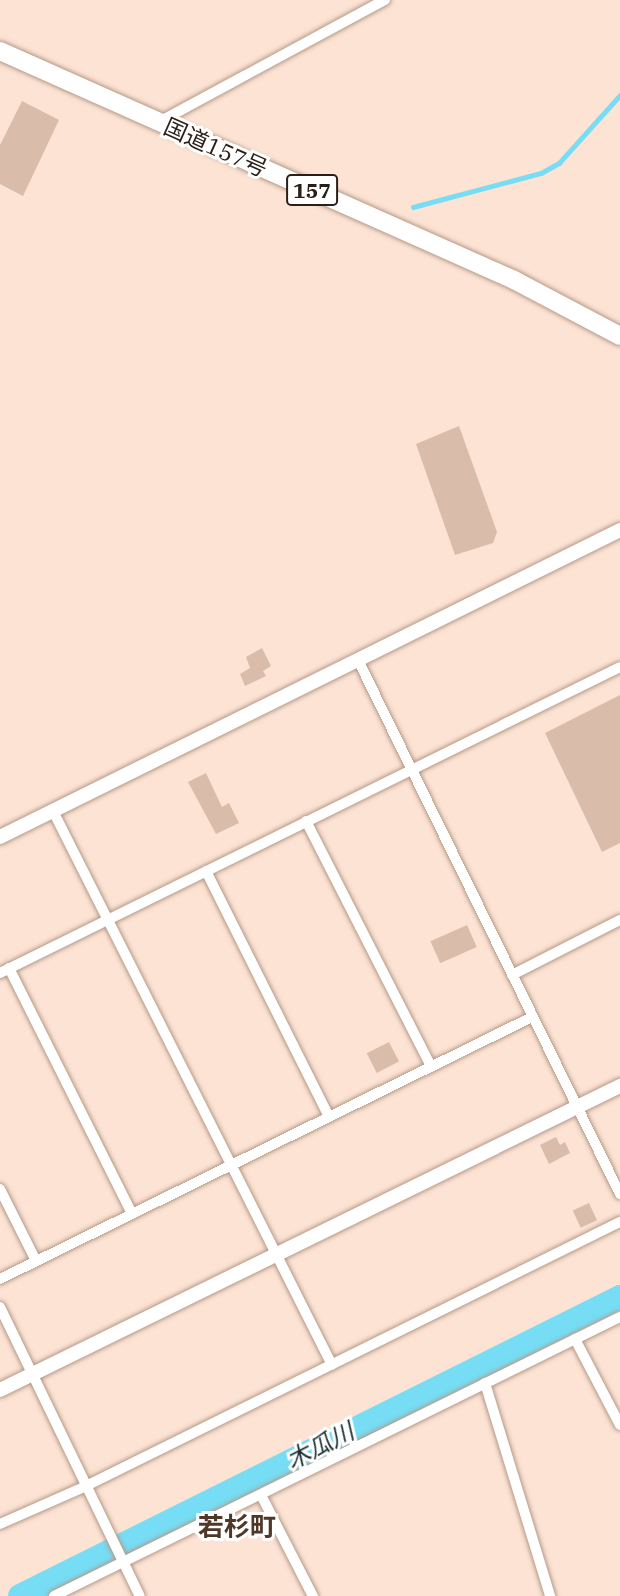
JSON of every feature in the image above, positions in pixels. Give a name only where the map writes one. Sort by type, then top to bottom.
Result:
[{"type":"highway","name":"国道157号","points":[[0,51],[514,280],[620,336]]},
{"type":"street","points":[[159,122],[385,0]]},
{"type":"street","points":[[0,837],[620,530]]},
{"type":"street","points":[[358,660],[620,1194]]},
{"type":"street","points":[[132,1214],[4,971],[620,667]]},
{"type":"street","points":[[53,811],[332,1365]]},
{"type":"street","points":[[306,821],[431,1066]]},
{"type":"street","points":[[206,871],[329,1117]]},
{"type":"street","points":[[512,975],[620,920]]},
{"type":"street","points":[[0,1279],[532,1017]]},
{"type":"street","points":[[0,1390],[276,1256],[576,1105],[620,1086]]},
{"type":"street","points":[[0,1189],[36,1261]]},
{"type":"street","points":[[0,1524],[86,1486],[620,1222]]},
{"type":"street","points":[[0,1307],[140,1596]]},
{"type":"street","points":[[54,1596],[620,1317]]},
{"type":"street","points":[[575,1339],[620,1425]]},
{"type":"street","points":[[485,1383],[550,1596]]},
{"type":"street","points":[[261,1496],[313,1596]]},
{"type":"building","points":[[22,101],[59,120],[23,196],[0,184],[0,145]]},
{"type":"building","points":[[459,426],[497,532],[493,543],[455,555],[416,444]]},
{"type":"building","points":[[262,648],[271,666],[263,671],[266,676],[245,686],[240,674],[250,668],[246,657]]},
{"type":"building","points":[[620,695],[620,843],[602,852],[545,733]]},
{"type":"building","points":[[206,773],[222,807],[229,803],[239,823],[216,834],[188,782]]},
{"type":"building","points":[[467,925],[477,947],[440,963],[430,941]]},
{"type":"building","points":[[389,1042],[399,1062],[377,1073],[367,1053]]},
{"type":"building","points":[[556,1137],[560,1145],[565,1142],[570,1153],[549,1164],[540,1145]]},
{"type":"building","points":[[589,1203],[597,1220],[581,1228],[573,1211]]},
{"type":"waterway","points":[[413,207],[541,173],[559,163],[620,95]]},
{"type":"waterway","name":"木瓜川","points":[[20,1596],[620,1297]]},
{"type":"district","name":"若杉町","points":[[237,1527]]}]
